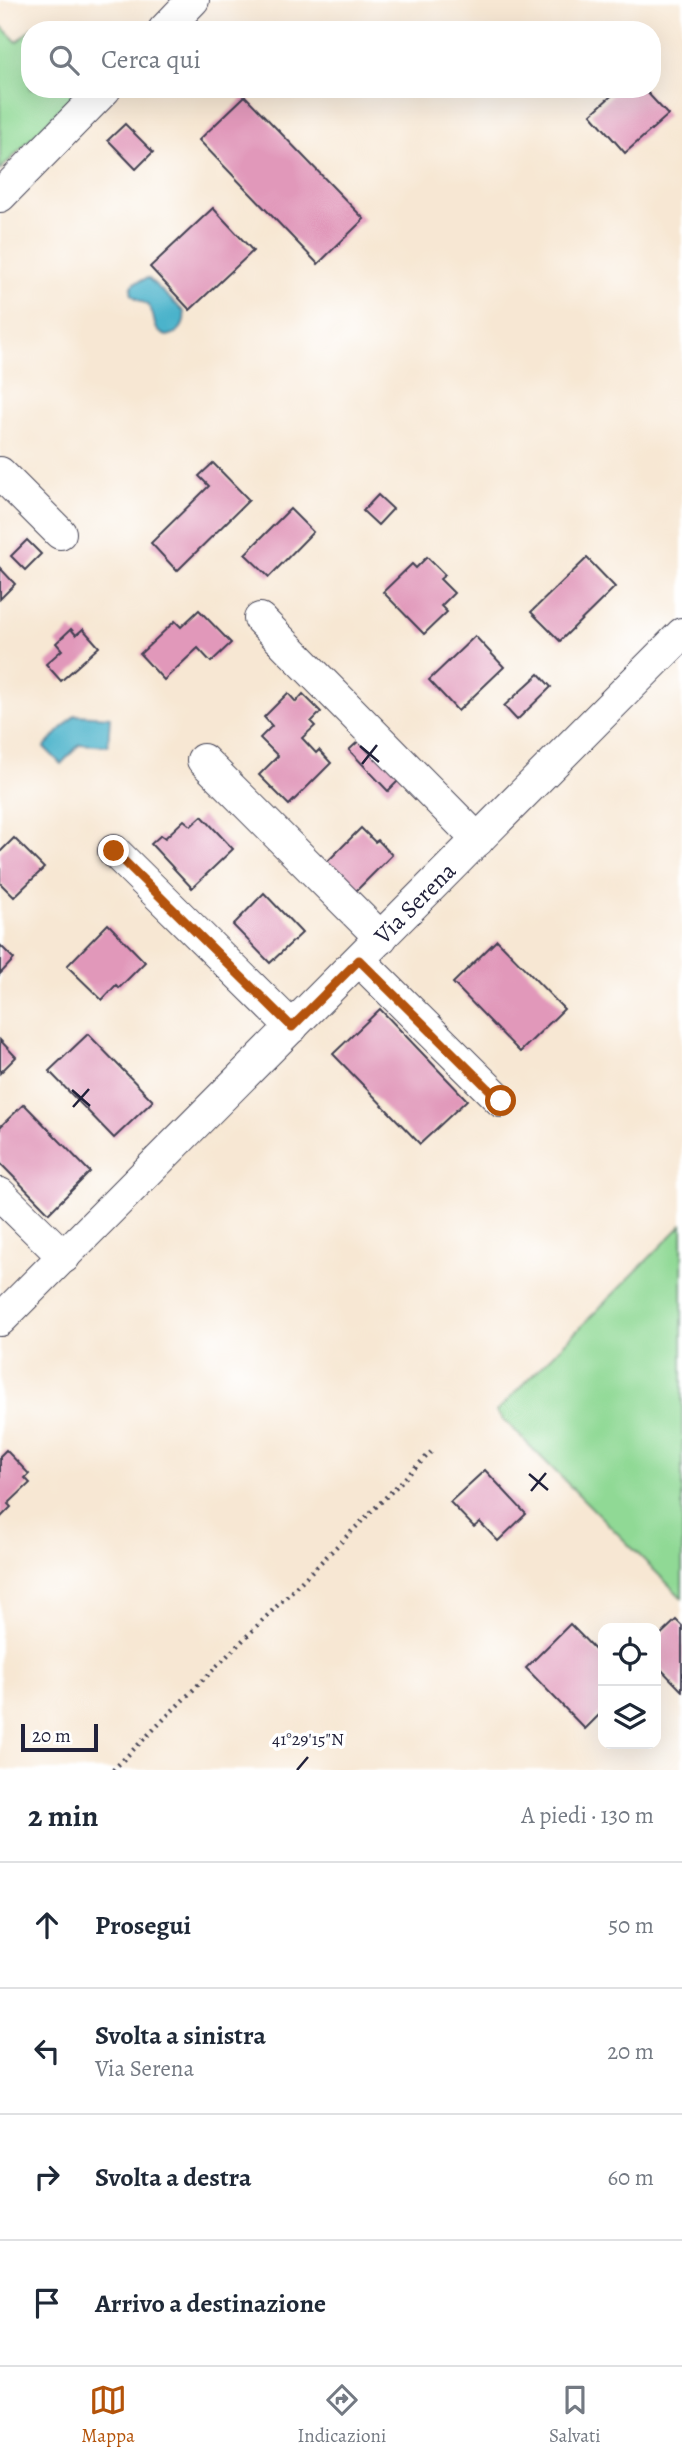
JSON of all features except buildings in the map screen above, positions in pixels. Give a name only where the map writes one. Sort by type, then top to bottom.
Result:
[{"type":"street","points":[[0,195],[96,98]]},
{"type":"street","points":[[0,473],[60,533]]},
{"type":"street","points":[[261,619],[478,840]]},
{"type":"street","name":"Via Serena","points":[[0,1320],[682,634]]},
{"type":"street","points":[[203,760],[501,1101]]},
{"type":"street","points":[[114,851],[292,1027]]},
{"type":"street","points":[[0,1194],[64,1257]]},
{"type":"path","points":[[113,1770],[431,1452]]},
{"type":"green space","points":[[0,25],[17,42],[21,38],[21,98],[71,98],[0,170]]},
{"type":"green space","points":[[682,1225],[682,1598],[496,1412]]},
{"type":"water","points":[[148,278],[184,312],[181,328],[172,335],[167,336],[159,331],[150,308],[132,294],[134,283]]},
{"type":"water","points":[[75,715],[110,717],[108,746],[80,744],[61,764],[44,747]]},
{"type":"route","points":[[114,851],[292,1027],[359,960],[501,1101]]}]
